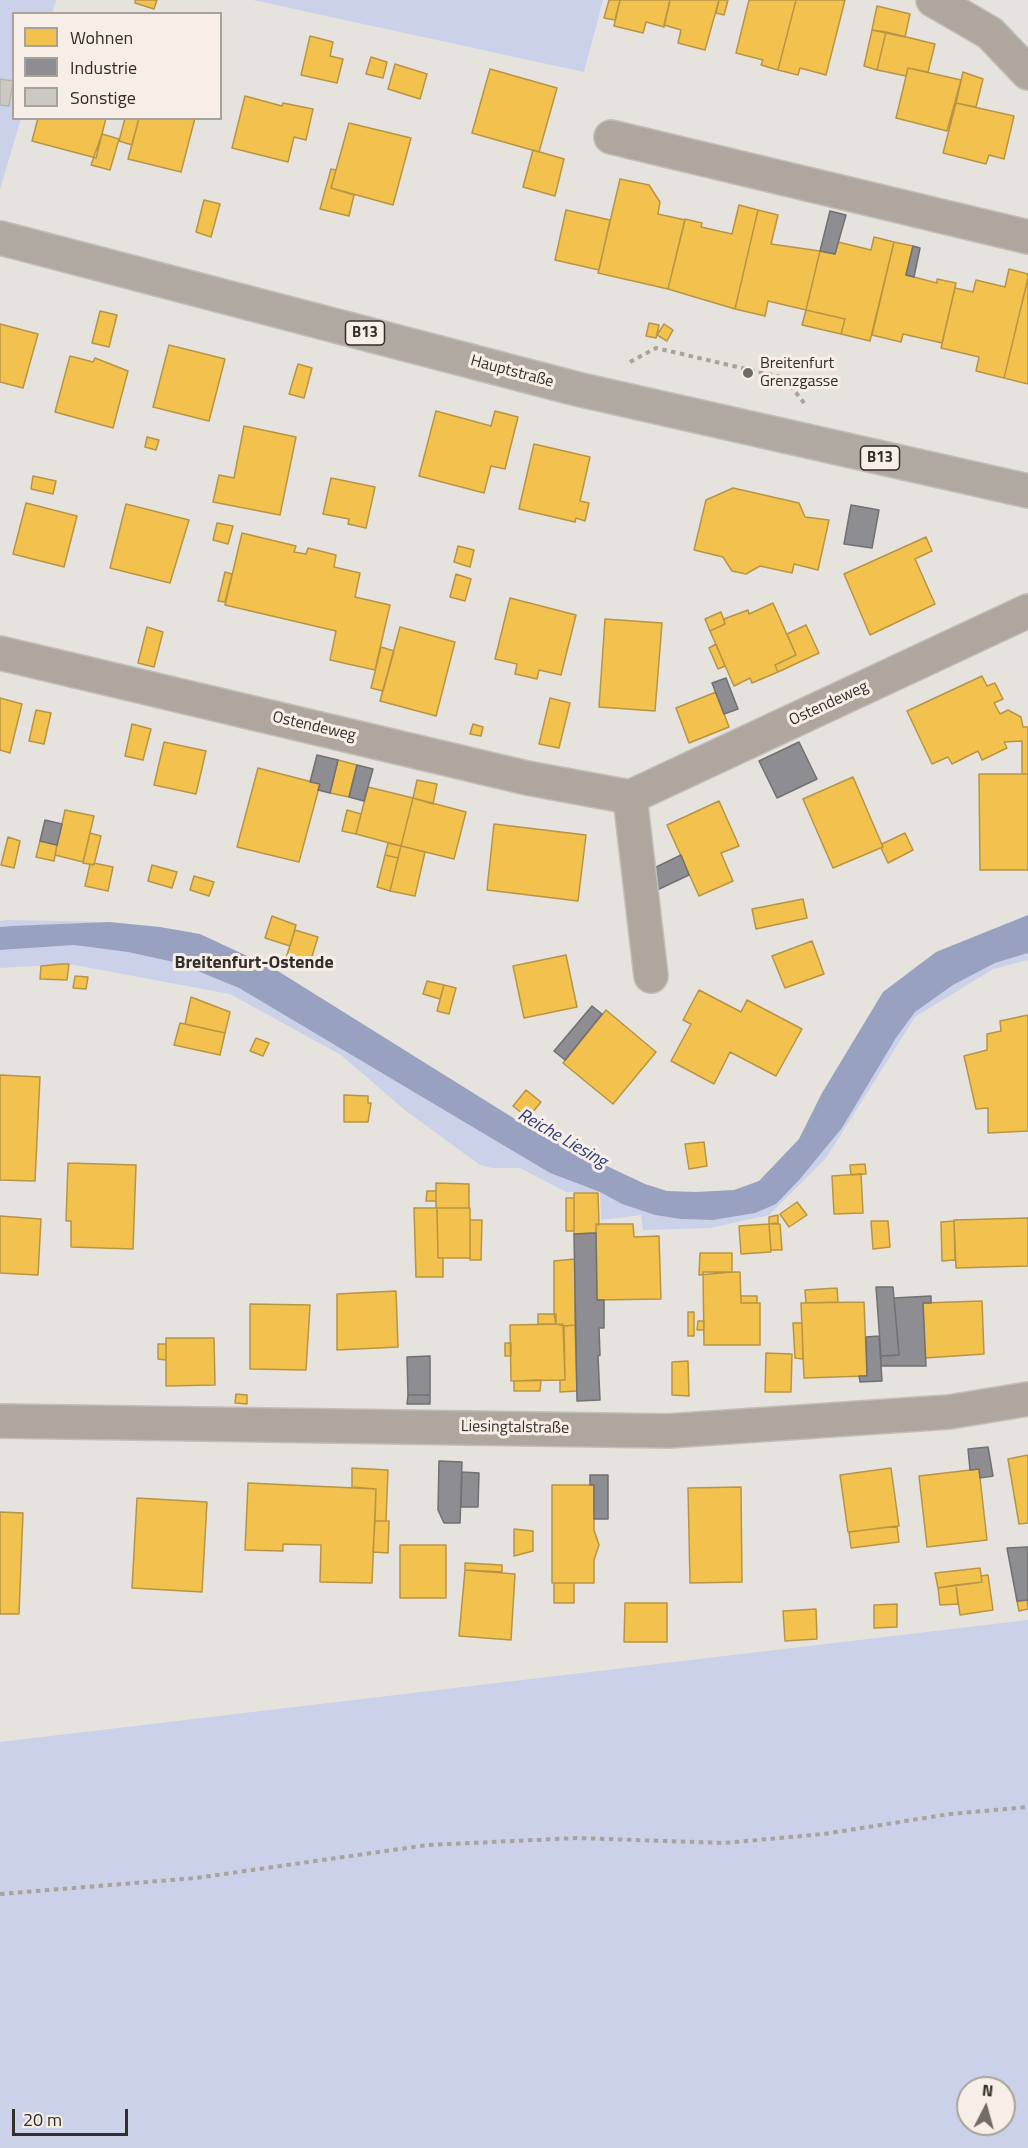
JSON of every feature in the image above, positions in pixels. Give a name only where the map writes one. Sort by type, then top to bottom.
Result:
[{"type":"main road","name":"Hauptstraße","points":[[0,238],[577,389],[1028,491]]},
{"type":"street","points":[[933,0],[990,33],[1028,73]]},
{"type":"street","points":[[611,137],[1028,237]]},
{"type":"street","name":"Ostendeweg","points":[[0,653],[527,778],[630,797],[1028,611]]},
{"type":"street","points":[[630,797],[651,976]]},
{"type":"street","name":"Liesingtalstraße","points":[[0,1421],[668,1431],[949,1412],[1028,1399]]},
{"type":"path","points":[[627,364],[656,348],[784,378],[804,402],[815,405]]},
{"type":"path","points":[[0,1894],[196,1878],[428,1845],[577,1838],[724,1843],[824,1834],[950,1814],[1028,1807]]},
{"type":"shaded area","points":[[0,0],[56,0],[52,12],[12,12],[12,120],[21,120],[0,189]]},
{"type":"shaded area","points":[[253,0],[603,0],[584,72]]},
{"type":"shaded area","points":[[1028,915],[1028,953],[995,963],[953,985],[915,1012],[896,1038],[842,1128],[776,1204],[755,1213],[713,1220],[680,1219],[655,1215],[622,1204],[600,1192],[550,1173],[239,988],[178,963],[128,952],[74,945],[0,950],[0,927],[12,926],[109,922],[200,934],[273,968],[539,1134],[645,1184],[667,1191],[696,1192],[734,1190],[759,1181],[799,1139],[822,1093],[883,992],[936,952]]},
{"type":"shaded area","points":[[0,921],[109,922],[0,927]]},
{"type":"shaded area","points":[[74,945],[128,952],[178,963],[239,988],[550,1173],[600,1192],[566,1192],[520,1168],[492,1168],[480,1165],[406,1111],[341,1055],[230,994],[69,964],[0,968],[0,950]]},
{"type":"shaded area","points":[[1028,953],[1028,960],[993,969],[915,1017],[826,1158],[769,1215],[710,1228],[643,1230],[641,1215],[601,1220],[600,1192],[622,1204],[655,1215],[680,1219],[713,1220],[755,1213],[800,1179],[842,1128],[896,1038],[915,1012],[953,985],[995,963]]},
{"type":"shaded area","points":[[1028,1620],[1028,2148],[0,2148],[0,1742]]},
{"type":"building: Wohnen","points":[[135,0],[157,0],[154,9],[135,3]]},
{"type":"building: Wohnen","points":[[609,0],[620,0],[615,20],[604,18]]},
{"type":"building: Wohnen","points":[[620,0],[670,0],[664,27],[646,22],[643,33],[614,26]]},
{"type":"building: Wohnen","points":[[670,0],[719,0],[705,50],[678,43],[681,30],[664,25]]},
{"type":"building: Wohnen","points":[[719,0],[728,0],[724,15],[716,13]]},
{"type":"building: Wohnen","points":[[749,0],[796,0],[778,70],[761,65],[763,60],[736,53]]},
{"type":"building: Wohnen","points":[[796,0],[845,0],[826,75],[800,68],[798,75],[778,70]]},
{"type":"building: Wohnen","points":[[877,6],[910,14],[905,37],[872,30]]},
{"type":"building: Wohnen","points":[[872,30],[886,32],[877,70],[864,66]]},
{"type":"building: Wohnen","points":[[886,32],[935,44],[928,72],[908,68],[906,76],[877,70]]},
{"type":"building: Wohnen","points":[[310,36],[333,42],[330,56],[343,59],[337,83],[301,75]]},
{"type":"building: Wohnen","points":[[371,57],[387,62],[383,78],[366,74]]},
{"type":"building: Wohnen","points":[[395,64],[427,74],[420,99],[388,89]]},
{"type":"building: Wohnen","points":[[908,68],[961,80],[947,131],[896,118]]},
{"type":"building: Wohnen","points":[[490,69],[557,88],[539,152],[472,133]]},
{"type":"building: Wohnen","points":[[963,72],[983,79],[976,107],[956,103]]},
{"type":"building: Wohnen","points":[[245,96],[282,106],[283,103],[313,109],[306,140],[294,137],[288,162],[232,148]]},
{"type":"building: Wohnen","points":[[956,103],[1014,116],[1004,159],[989,155],[986,164],[943,153]]},
{"type":"building: Wohnen","points":[[37,120],[106,120],[96,158],[32,141]]},
{"type":"building: Wohnen","points":[[124,120],[138,120],[132,145],[119,141]]},
{"type":"building: Wohnen","points":[[138,120],[194,120],[181,172],[128,159]]},
{"type":"building: Wohnen","points":[[349,123],[411,138],[393,205],[331,188]]},
{"type":"building: Wohnen","points":[[102,134],[119,139],[110,170],[91,165]]},
{"type":"building: Wohnen","points":[[533,150],[564,159],[555,196],[523,187]]},
{"type":"building: Wohnen","points":[[331,169],[336,170],[331,188],[354,195],[349,216],[320,209]]},
{"type":"building: Wohnen","points":[[620,179],[649,185],[660,202],[658,214],[685,220],[668,289],[598,273]]},
{"type":"building: Wohnen","points":[[204,200],[220,204],[211,237],[196,232]]},
{"type":"building: Wohnen","points":[[739,205],[758,210],[735,309],[668,289],[685,219],[702,223],[701,227],[732,234]]},
{"type":"building: Wohnen","points":[[566,210],[610,220],[599,270],[555,260]]},
{"type":"building: Wohnen","points":[[758,210],[778,215],[771,244],[820,251],[806,310],[768,301],[765,316],[735,309]]},
{"type":"building: Wohnen","points":[[874,237],[894,242],[870,341],[841,334],[845,319],[806,310],[820,251],[835,254],[838,242],[871,250]]},
{"type":"building: Wohnen","points":[[894,242],[913,246],[906,275],[937,283],[937,279],[956,283],[942,343],[903,334],[901,342],[872,335]]},
{"type":"building: Wohnen","points":[[1009,269],[1028,274],[1028,278],[1004,378],[976,371],[979,357],[941,348],[955,288],[973,292],[976,280],[1005,287]]},
{"type":"building: Wohnen","points":[[1028,278],[1028,384],[1004,378]]},
{"type":"building: Wohnen","points":[[806,310],[845,319],[841,334],[802,325]]},
{"type":"building: Wohnen","points":[[100,311],[117,315],[109,347],[92,343]]},
{"type":"building: Wohnen","points":[[649,323],[659,325],[656,338],[646,336]]},
{"type":"building: Wohnen","points":[[0,324],[38,334],[23,388],[0,382]]},
{"type":"building: Wohnen","points":[[664,324],[673,330],[667,341],[657,335]]},
{"type":"building: Wohnen","points":[[169,345],[225,359],[209,421],[153,407]]},
{"type":"building: Wohnen","points":[[70,356],[93,362],[95,358],[128,371],[113,428],[55,412]]},
{"type":"building: Wohnen","points":[[298,364],[312,368],[304,398],[289,394]]},
{"type":"building: Wohnen","points":[[436,411],[491,426],[495,411],[518,417],[505,469],[491,466],[484,493],[419,476]]},
{"type":"building: Wohnen","points":[[244,426],[296,437],[280,515],[213,502],[219,475],[234,478]]},
{"type":"building: Wohnen","points":[[147,437],[159,440],[156,450],[145,447]]},
{"type":"building: Wohnen","points":[[534,444],[590,457],[580,501],[589,503],[585,521],[576,518],[575,522],[519,509]]},
{"type":"building: Wohnen","points":[[33,476],[56,481],[53,494],[31,489]]},
{"type":"building: Wohnen","points":[[331,478],[375,487],[366,528],[348,524],[349,519],[323,514]]},
{"type":"building: Wohnen","points":[[733,488],[799,503],[805,517],[829,520],[818,570],[794,564],[792,573],[760,566],[746,574],[732,571],[723,557],[694,550],[706,500]]},
{"type":"building: Wohnen","points":[[26,503],[77,516],[64,567],[13,554]]},
{"type":"building: Wohnen","points":[[126,504],[189,520],[170,583],[110,568]]},
{"type":"building: Wohnen","points":[[217,523],[233,526],[228,544],[213,540]]},
{"type":"building: Wohnen","points":[[242,533],[296,546],[294,552],[306,554],[308,548],[336,555],[334,567],[360,573],[355,597],[390,605],[375,670],[330,660],[336,631],[225,605]]},
{"type":"building: Wohnen","points":[[926,537],[932,551],[915,559],[935,604],[870,635],[844,574]]},
{"type":"building: Wohnen","points":[[458,546],[474,550],[470,567],[454,562]]},
{"type":"building: Wohnen","points":[[225,572],[232,574],[225,602],[218,601]]},
{"type":"building: Wohnen","points":[[456,574],[471,579],[465,601],[450,597]]},
{"type":"building: Wohnen","points":[[510,598],[576,615],[561,675],[539,670],[537,679],[515,674],[517,664],[495,659]]},
{"type":"building: Wohnen","points":[[773,603],[796,655],[775,665],[778,672],[752,683],[750,678],[734,686],[710,631],[725,624],[724,619],[748,610],[749,614]]},
{"type":"building: Wohnen","points":[[721,612],[725,624],[710,631],[705,619]]},
{"type":"building: Wohnen","points":[[605,619],[662,623],[655,711],[599,707]]},
{"type":"building: Wohnen","points":[[806,625],[819,653],[778,672],[775,665],[796,655],[787,634]]},
{"type":"building: Wohnen","points":[[147,627],[163,632],[154,667],[138,663]]},
{"type":"building: Wohnen","points":[[400,627],[455,642],[436,716],[380,701]]},
{"type":"building: Wohnen","points":[[716,644],[725,666],[718,669],[709,648]]},
{"type":"building: Wohnen","points":[[381,647],[394,651],[383,691],[371,688]]},
{"type":"building: Wohnen","points":[[982,676],[987,686],[995,683],[1003,699],[994,703],[1000,714],[1008,710],[1021,717],[1023,727],[1028,727],[1028,774],[1022,774],[1022,741],[1004,742],[1007,748],[982,760],[978,751],[952,764],[948,757],[932,764],[907,711]]},
{"type":"building: Wohnen","points":[[716,692],[729,727],[689,743],[676,708]]},
{"type":"building: Wohnen","points":[[0,698],[22,704],[10,753],[0,750]]},
{"type":"building: Wohnen","points":[[550,698],[570,703],[559,748],[539,744]]},
{"type":"building: Wohnen","points":[[36,710],[51,713],[44,744],[29,741]]},
{"type":"building: Wohnen","points":[[132,724],[151,729],[143,760],[125,756]]},
{"type":"building: Wohnen","points":[[473,724],[483,727],[481,736],[470,734]]},
{"type":"building: Wohnen","points":[[164,742],[206,751],[196,794],[154,785]]},
{"type":"building: Wohnen","points":[[338,760],[357,765],[349,797],[330,793]]},
{"type":"building: Wohnen","points":[[258,768],[320,784],[299,862],[237,847]]},
{"type":"building: Wohnen","points":[[979,774],[1028,774],[1028,870],[980,870]]},
{"type":"building: Wohnen","points":[[853,777],[883,847],[833,868],[803,799]]},
{"type":"building: Wohnen","points":[[417,780],[437,784],[433,804],[413,798]]},
{"type":"building: Wohnen","points":[[368,787],[413,798],[401,846],[356,834]]},
{"type":"building: Wohnen","points":[[413,798],[466,812],[454,859],[401,846]]},
{"type":"building: Wohnen","points":[[719,801],[739,846],[721,853],[733,881],[699,896],[667,825]]},
{"type":"building: Wohnen","points":[[65,810],[94,816],[83,862],[55,855]]},
{"type":"building: Wohnen","points":[[347,810],[361,814],[356,834],[342,831]]},
{"type":"building: Wohnen","points":[[494,824],[586,835],[578,901],[487,890]]},
{"type":"building: Wohnen","points":[[90,833],[101,836],[94,865],[83,863]]},
{"type":"building: Wohnen","points":[[905,833],[913,850],[888,863],[881,848],[882,844]]},
{"type":"building: Wohnen","points":[[8,837],[20,841],[14,868],[1,865]]},
{"type":"building: Wohnen","points":[[40,841],[57,845],[54,861],[36,857]]},
{"type":"building: Wohnen","points":[[388,843],[401,846],[398,858],[385,855]]},
{"type":"building: Wohnen","points":[[401,846],[425,852],[415,896],[390,891]]},
{"type":"building: Wohnen","points":[[385,855],[398,858],[390,891],[377,887]]},
{"type":"building: Wohnen","points":[[94,863],[113,867],[108,891],[85,886],[90,864],[94,865]]},
{"type":"building: Wohnen","points":[[152,865],[177,872],[172,888],[148,881]]},
{"type":"building: Wohnen","points":[[194,876],[214,882],[209,896],[190,890]]},
{"type":"building: Wohnen","points":[[803,899],[807,918],[756,929],[752,909]]},
{"type":"building: Wohnen","points":[[272,916],[296,925],[290,946],[265,938]]},
{"type":"building: Wohnen","points":[[295,930],[318,937],[308,969],[285,961]]},
{"type":"building: Wohnen","points":[[812,941],[824,974],[785,988],[772,956]]},
{"type":"building: Wohnen","points":[[566,955],[577,1007],[524,1018],[513,966]]},
{"type":"building: Wohnen","points":[[69,964],[67,980],[40,979],[41,966]]},
{"type":"building: Wohnen","points":[[75,976],[88,977],[86,989],[73,988]]},
{"type":"building: Wohnen","points":[[427,981],[444,985],[440,999],[423,994]]},
{"type":"building: Wohnen","points":[[444,985],[456,988],[449,1014],[437,1011]]},
{"type":"building: Wohnen","points":[[699,990],[741,1012],[747,1000],[802,1029],[776,1076],[730,1052],[714,1084],[671,1061],[691,1024],[683,1020]]},
{"type":"building: Wohnen","points":[[191,997],[230,1012],[225,1033],[185,1024]]},
{"type":"building: Wohnen","points":[[606,1010],[656,1052],[613,1104],[563,1063]]},
{"type":"building: Wohnen","points":[[1028,1015],[1028,1131],[988,1133],[988,1108],[976,1109],[964,1056],[987,1050],[987,1034],[1001,1031],[1000,1021]]},
{"type":"building: Wohnen","points":[[180,1023],[225,1033],[220,1055],[174,1045]]},
{"type":"building: Wohnen","points":[[256,1038],[269,1043],[263,1056],[250,1051]]},
{"type":"building: Wohnen","points":[[0,1075],[40,1077],[35,1181],[0,1180]]},
{"type":"building: Wohnen","points":[[526,1090],[541,1102],[528,1118],[513,1106]]},
{"type":"building: Wohnen","points":[[344,1095],[368,1096],[368,1103],[371,1103],[368,1122],[344,1122]]},
{"type":"building: Wohnen","points":[[704,1142],[707,1166],[689,1169],[685,1144]]},
{"type":"building: Wohnen","points":[[68,1163],[136,1165],[133,1249],[71,1247],[71,1221],[66,1221]]},
{"type":"building: Wohnen","points":[[865,1164],[866,1174],[851,1175],[850,1165]]},
{"type":"building: Wohnen","points":[[861,1174],[863,1213],[834,1214],[832,1176]]},
{"type":"building: Wohnen","points":[[436,1183],[469,1184],[469,1208],[436,1208]]},
{"type":"building: Wohnen","points":[[427,1191],[436,1191],[436,1201],[426,1201]]},
{"type":"building: Wohnen","points":[[574,1193],[598,1193],[599,1225],[596,1224],[596,1233],[574,1234]]},
{"type":"building: Wohnen","points":[[566,1198],[574,1198],[574,1231],[566,1231]]},
{"type":"building: Wohnen","points":[[797,1202],[807,1215],[789,1227],[780,1214]]},
{"type":"building: Wohnen","points":[[414,1208],[437,1208],[438,1258],[443,1258],[443,1277],[416,1277]]},
{"type":"building: Wohnen","points":[[437,1208],[470,1208],[470,1258],[438,1258]]},
{"type":"building: Wohnen","points":[[778,1215],[778,1223],[769,1224],[769,1217]]},
{"type":"building: Wohnen","points":[[0,1216],[41,1219],[38,1275],[0,1273]]},
{"type":"building: Wohnen","points":[[1028,1218],[1028,1266],[956,1268],[954,1220]]},
{"type":"building: Wohnen","points":[[470,1220],[482,1220],[481,1260],[470,1260]]},
{"type":"building: Wohnen","points":[[871,1221],[888,1221],[890,1247],[873,1249]]},
{"type":"building: Wohnen","points":[[954,1221],[955,1260],[942,1261],[941,1222]]},
{"type":"building: Wohnen","points":[[596,1224],[633,1224],[634,1237],[659,1236],[661,1299],[597,1300]]},
{"type":"building: Wohnen","points":[[769,1224],[780,1224],[782,1250],[771,1250]]},
{"type":"building: Wohnen","points":[[769,1224],[771,1252],[741,1254],[739,1226]]},
{"type":"building: Wohnen","points":[[700,1253],[732,1253],[732,1272],[699,1275]]},
{"type":"building: Wohnen","points":[[575,1259],[575,1325],[564,1326],[556,1324],[554,1314],[554,1261]]},
{"type":"building: Wohnen","points":[[703,1272],[740,1272],[741,1303],[760,1303],[760,1345],[704,1345]]},
{"type":"building: Wohnen","points":[[837,1288],[838,1302],[806,1303],[805,1290]]},
{"type":"building: Wohnen","points":[[396,1291],[398,1347],[337,1350],[337,1294]]},
{"type":"building: Wohnen","points":[[741,1296],[757,1296],[757,1303],[741,1303]]},
{"type":"building: Wohnen","points":[[982,1301],[984,1354],[925,1358],[923,1303]]},
{"type":"building: Wohnen","points":[[864,1302],[867,1376],[804,1378],[801,1303]]},
{"type":"building: Wohnen","points":[[250,1304],[310,1305],[306,1370],[250,1369]]},
{"type":"building: Wohnen","points":[[688,1312],[694,1312],[694,1336],[688,1336]]},
{"type":"building: Wohnen","points":[[538,1314],[556,1314],[556,1324],[538,1324]]},
{"type":"building: Wohnen","points":[[698,1321],[704,1321],[704,1330],[697,1330]]},
{"type":"building: Wohnen","points":[[793,1323],[802,1323],[803,1359],[795,1358]]},
{"type":"building: Wohnen","points":[[563,1324],[565,1380],[511,1381],[510,1325]]},
{"type":"building: Wohnen","points":[[575,1325],[577,1391],[560,1392],[560,1380],[565,1380],[564,1326]]},
{"type":"building: Wohnen","points":[[166,1338],[214,1338],[215,1385],[166,1386]]},
{"type":"building: Wohnen","points":[[505,1343],[511,1343],[511,1356],[505,1356]]},
{"type":"building: Wohnen","points":[[158,1344],[166,1344],[166,1360],[158,1359]]},
{"type":"building: Wohnen","points":[[766,1353],[792,1354],[791,1392],[765,1392]]},
{"type":"building: Wohnen","points":[[688,1361],[689,1396],[672,1395],[672,1362]]},
{"type":"building: Wohnen","points":[[541,1380],[540,1391],[514,1391],[514,1381]]},
{"type":"building: Wohnen","points":[[236,1394],[247,1395],[247,1404],[235,1403]]},
{"type":"building: Wohnen","points":[[1028,1455],[1028,1523],[1019,1524],[1008,1459]]},
{"type":"building: Wohnen","points":[[352,1468],[388,1470],[386,1521],[375,1521],[376,1489],[352,1487]]},
{"type":"building: Wohnen","points":[[891,1468],[899,1526],[848,1532],[840,1475]]},
{"type":"building: Wohnen","points":[[979,1469],[987,1540],[927,1547],[919,1476]]},
{"type":"building: Wohnen","points":[[248,1483],[376,1489],[372,1583],[320,1582],[321,1545],[283,1544],[283,1551],[245,1550]]},
{"type":"building: Wohnen","points":[[552,1485],[594,1485],[594,1530],[599,1545],[594,1560],[594,1583],[552,1583]]},
{"type":"building: Wohnen","points":[[741,1487],[742,1582],[690,1583],[688,1488]]},
{"type":"building: Wohnen","points":[[137,1498],[207,1502],[202,1592],[132,1588]]},
{"type":"building: Wohnen","points":[[0,1512],[23,1513],[19,1614],[0,1614]]},
{"type":"building: Wohnen","points":[[375,1521],[389,1521],[388,1553],[373,1552]]},
{"type":"building: Wohnen","points":[[897,1526],[899,1542],[851,1548],[849,1532]]},
{"type":"building: Wohnen","points":[[514,1529],[533,1531],[533,1551],[514,1556]]},
{"type":"building: Wohnen","points":[[400,1545],[446,1545],[446,1598],[400,1598]]},
{"type":"building: Wohnen","points":[[465,1563],[502,1565],[502,1572],[465,1570]]},
{"type":"building: Wohnen","points":[[980,1568],[982,1582],[938,1588],[935,1573]]},
{"type":"building: Wohnen","points":[[465,1570],[515,1574],[511,1640],[459,1636]]},
{"type":"building: Wohnen","points":[[988,1575],[993,1610],[960,1615],[956,1585],[982,1582],[981,1576]]},
{"type":"building: Wohnen","points":[[554,1583],[574,1583],[574,1603],[554,1603]]},
{"type":"building: Wohnen","points":[[956,1585],[958,1604],[940,1605],[938,1588]]},
{"type":"building: Wohnen","points":[[1027,1600],[1028,1609],[1019,1611],[1017,1601]]},
{"type":"building: Wohnen","points":[[625,1603],[667,1603],[667,1642],[624,1642]]},
{"type":"building: Wohnen","points":[[897,1604],[897,1627],[874,1628],[874,1605]]},
{"type":"building: Wohnen","points":[[816,1609],[817,1639],[785,1641],[783,1611]]},
{"type":"building: Industrie","points":[[830,211],[846,215],[835,254],[820,251]]},
{"type":"building: Industrie","points":[[913,246],[920,248],[914,277],[906,275]]},
{"type":"building: Industrie","points":[[851,505],[879,510],[872,548],[844,544]]},
{"type":"building: Industrie","points":[[726,678],[738,709],[724,714],[712,683]]},
{"type":"building: Industrie","points":[[799,742],[817,779],[777,798],[759,761]]},
{"type":"building: Industrie","points":[[317,755],[338,760],[330,793],[318,790],[320,784],[310,782]]},
{"type":"building: Industrie","points":[[357,765],[373,769],[364,801],[349,797]]},
{"type":"building: Industrie","points":[[45,820],[62,824],[57,845],[40,841]]},
{"type":"building: Industrie","points":[[681,855],[689,875],[657,890],[648,871]]},
{"type":"building: Industrie","points":[[592,1006],[602,1014],[565,1060],[554,1051]]},
{"type":"building: Industrie","points":[[596,1233],[597,1300],[604,1300],[604,1328],[599,1328],[600,1400],[577,1401],[574,1234]]},
{"type":"building: Industrie","points":[[876,1287],[893,1287],[899,1355],[881,1356]]},
{"type":"building: Industrie","points":[[931,1296],[931,1303],[923,1303],[926,1366],[881,1366],[881,1356],[899,1355],[894,1298]]},
{"type":"building: Industrie","points":[[879,1336],[882,1381],[860,1382],[859,1376],[867,1376],[866,1337]]},
{"type":"building: Industrie","points":[[430,1356],[430,1395],[408,1395],[407,1357]]},
{"type":"building: Industrie","points":[[408,1395],[430,1395],[430,1404],[407,1404]]},
{"type":"building: Industrie","points":[[988,1447],[993,1476],[980,1478],[979,1469],[970,1470],[968,1449]]},
{"type":"building: Industrie","points":[[439,1461],[462,1462],[460,1523],[444,1523],[438,1510]]},
{"type":"building: Industrie","points":[[462,1472],[479,1473],[478,1507],[461,1507]]},
{"type":"building: Industrie","points":[[590,1475],[608,1475],[608,1519],[594,1519],[594,1485],[590,1485]]},
{"type":"building: Industrie","points":[[1028,1547],[1028,1600],[1017,1601],[1007,1548]]},
{"type":"building: Sonstige","points":[[0,79],[12,81],[9,106],[0,105]]},
{"type":"place","name":"Breitenfurt Grenzgasse","points":[[748,373]]},
{"type":"district","name":"Breitenfurt-Ostende","points":[[254,964]]},
{"type":"water label","name":"Reiche Liesing","points":[[562,1139]]}]
